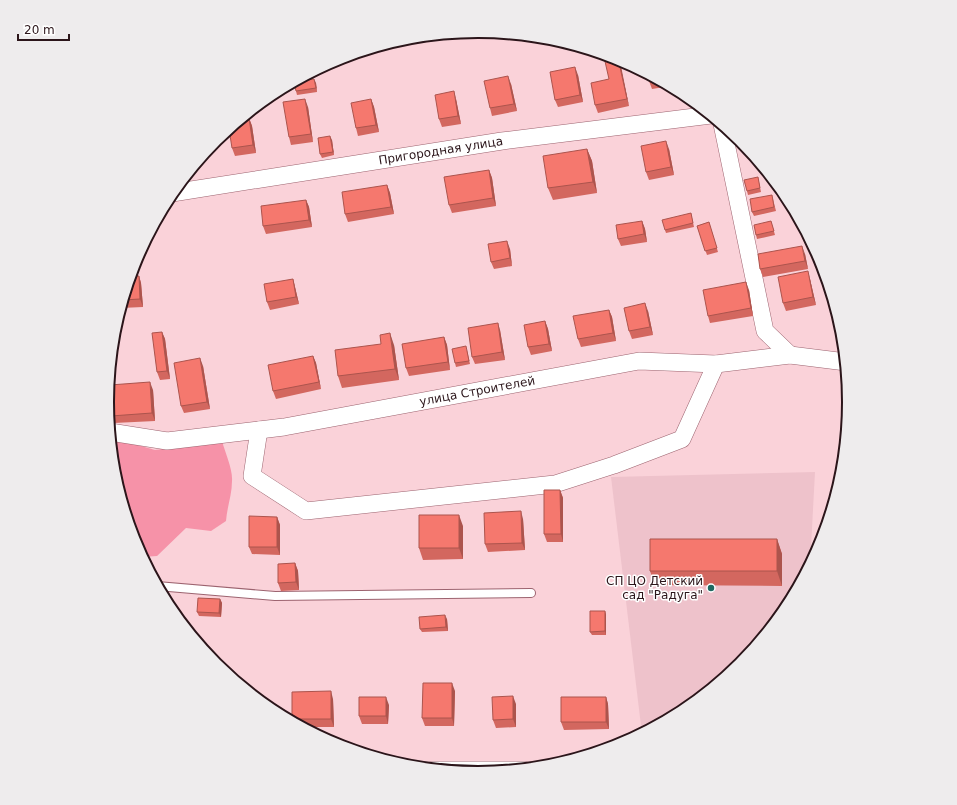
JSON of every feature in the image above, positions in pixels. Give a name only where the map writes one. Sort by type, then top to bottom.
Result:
[{"type":"street","name":"Пригородная улица","points":[[181,192],[502,141],[704,116]]},
{"type":"street","points":[[724,133],[765,331],[790,355]]},
{"type":"street","name":"улица Строителей","points":[[116,433],[167,441],[284,427],[639,361],[716,364],[790,355],[841,361]]},
{"type":"street","points":[[259,430],[252,476],[306,510],[555,484],[682,439],[716,364]]},
{"type":"lane","points":[[164,587],[275,596],[531,592]]},
{"type":"shaded area","points":[[116,439],[155,450],[222,441],[232,477],[232,486],[226,521],[211,531],[186,528],[157,556],[149,557],[133,520],[121,474]]},
{"type":"shaded area","name":"СП ЦО Детский сад \"Радуга\"","points":[[815,472],[811,551],[782,605],[753,643],[719,677],[681,706],[641,728],[611,477]]},
{"type":"building","points":[[605,61],[620,67],[627,99],[595,105],[591,83],[609,79]]},
{"type":"building","points":[[575,67],[580,95],[555,100],[550,72]]},
{"type":"building","points":[[508,76],[514,104],[490,108],[484,81]]},
{"type":"building","points":[[314,79],[316,88],[296,91],[295,87]]},
{"type":"building","points":[[454,91],[458,116],[439,119],[435,95]]},
{"type":"building","points":[[305,99],[311,134],[289,137],[283,102]]},
{"type":"building","points":[[371,99],[376,125],[356,128],[351,103]]},
{"type":"building","points":[[249,119],[253,145],[232,148],[230,136]]},
{"type":"building","points":[[330,136],[333,152],[320,154],[318,138]]},
{"type":"building","points":[[666,141],[671,167],[646,172],[641,146]]},
{"type":"building","points":[[587,149],[593,182],[548,188],[543,156]]},
{"type":"building","points":[[489,170],[493,198],[449,205],[444,177]]},
{"type":"building","points":[[758,177],[760,188],[747,191],[744,180]]},
{"type":"building","points":[[387,185],[391,207],[345,214],[342,192]]},
{"type":"building","points":[[772,195],[774,207],[752,212],[750,199]]},
{"type":"building","points":[[306,200],[309,220],[263,226],[261,206]]},
{"type":"building","points":[[691,213],[693,223],[665,230],[662,220]]},
{"type":"building","points":[[642,221],[644,234],[618,239],[616,225]]},
{"type":"building","points":[[771,221],[774,231],[756,235],[754,225]]},
{"type":"building","points":[[709,222],[717,248],[705,251],[697,226]]},
{"type":"building","points":[[507,241],[510,258],[491,262],[488,244]]},
{"type":"building","points":[[802,246],[805,261],[760,269],[758,254]]},
{"type":"building","points":[[808,271],[813,297],[783,303],[778,277]]},
{"type":"building","points":[[137,276],[139,276],[140,299],[129,300]]},
{"type":"building","points":[[293,279],[296,297],[267,302],[264,284]]},
{"type":"building","points":[[746,282],[751,308],[708,316],[703,290]]},
{"type":"building","points":[[645,303],[650,327],[629,331],[624,308]]},
{"type":"building","points":[[609,310],[613,333],[578,339],[573,316]]},
{"type":"building","points":[[545,321],[549,344],[528,347],[524,325]]},
{"type":"building","points":[[498,323],[502,352],[472,357],[468,328]]},
{"type":"building","points":[[162,332],[167,371],[157,372],[152,333]]},
{"type":"building","points":[[390,333],[395,369],[338,376],[335,350],[381,344],[380,335]]},
{"type":"building","points":[[444,337],[448,362],[406,368],[402,344]]},
{"type":"building","points":[[466,346],[469,361],[455,363],[452,349]]},
{"type":"building","points":[[313,356],[319,382],[273,391],[268,365]]},
{"type":"building","points":[[200,358],[207,402],[181,406],[174,363]]},
{"type":"building","points":[[150,382],[152,413],[115,416],[115,385]]},
{"type":"building","points":[[544,490],[560,490],[561,534],[544,534]]},
{"type":"building","points":[[521,511],[522,543],[485,544],[484,513]]},
{"type":"building","points":[[419,515],[459,515],[459,548],[419,548]]},
{"type":"building","points":[[249,516],[277,517],[277,547],[249,547]]},
{"type":"building","points":[[650,539],[777,539],[777,571],[650,571]]},
{"type":"building","points":[[295,563],[296,582],[278,583],[278,564]]},
{"type":"building","points":[[198,598],[220,599],[219,613],[197,612]]},
{"type":"building","points":[[590,611],[605,611],[605,631],[590,632]]},
{"type":"building","points":[[445,615],[446,627],[420,629],[419,617]]},
{"type":"building","points":[[423,683],[452,683],[452,718],[422,718]]},
{"type":"building","points":[[331,691],[331,719],[298,719],[292,716],[292,692]]},
{"type":"building","points":[[513,696],[513,719],[493,720],[492,697]]},
{"type":"building","points":[[359,697],[386,697],[386,716],[359,716]]},
{"type":"building","points":[[561,697],[606,697],[606,722],[561,722]]},
{"type":"place","name":"СП ЦО Детский сад \"Радуга\"","points":[[711,588]]}]
